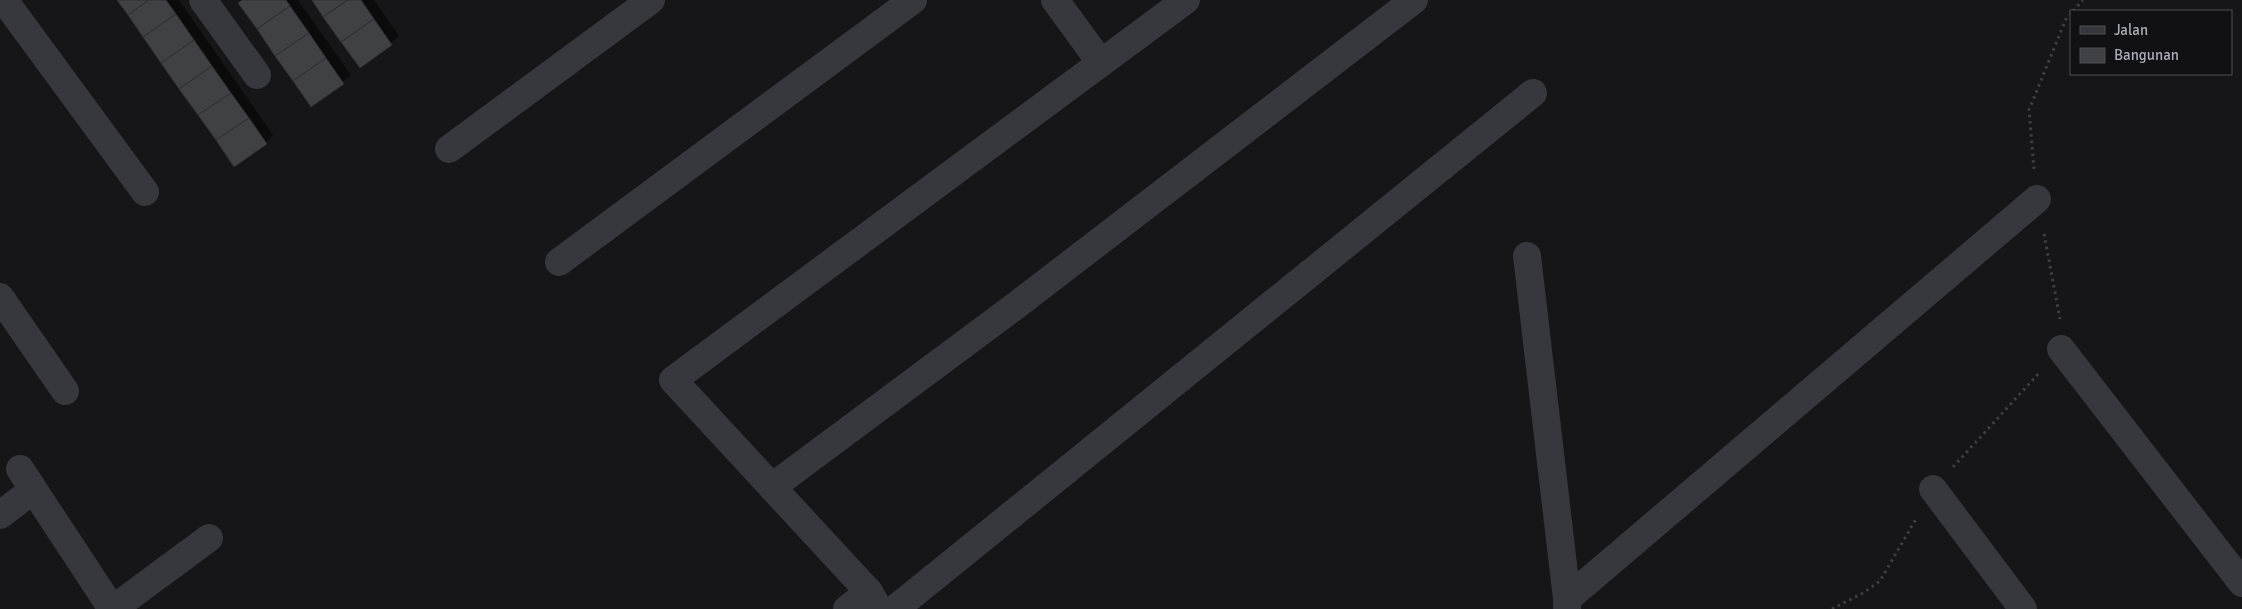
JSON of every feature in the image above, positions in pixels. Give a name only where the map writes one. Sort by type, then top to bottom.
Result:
[{"type":"street","points":[[4,0],[144,192]]},
{"type":"street","points":[[203,0],[257,76]]},
{"type":"street","points":[[449,149],[651,0]]},
{"type":"street","points":[[559,262],[912,0]]},
{"type":"street","points":[[1055,0],[1101,62]]},
{"type":"street","points":[[847,609],[874,600],[673,380],[1186,0]]},
{"type":"street","points":[[772,487],[1014,307],[1414,0]]},
{"type":"street","points":[[895,609],[1533,93]]},
{"type":"street","points":[[1567,604],[2037,199]]},
{"type":"street","points":[[1527,256],[1567,604]]},
{"type":"street","points":[[0,297],[64,391]]},
{"type":"street","points":[[2061,349],[2242,583]]},
{"type":"street","points":[[0,515],[26,480],[113,609],[209,538]]},
{"type":"street","points":[[1933,489],[2023,609]]},
{"type":"path","points":[[2074,10],[2083,0]]},
{"type":"path","points":[[1832,609],[1863,593],[1880,580],[1933,489],[2061,349],[2060,322],[2037,199],[2029,110],[2066,19],[2070,14]]},
{"type":"building","points":[[117,0],[149,0],[128,15]]},
{"type":"building","points":[[149,0],[166,0],[176,14],[143,37],[128,15]]},
{"type":"building","points":[[242,0],[286,0],[290,6],[257,29],[238,3]]},
{"type":"building","points":[[312,0],[348,0],[323,17]]},
{"type":"building","points":[[348,0],[361,0],[374,19],[341,42],[323,17]]},
{"type":"building","points":[[290,6],[309,33],[275,56],[257,29]]},
{"type":"building","points":[[176,14],[194,40],[161,63],[143,37]]},
{"type":"building","points":[[374,19],[392,45],[360,68],[341,42]]},
{"type":"building","points":[[309,33],[326,58],[293,81],[275,56]]},
{"type":"building","points":[[194,40],[212,66],[179,89],[161,63]]},
{"type":"building","points":[[326,58],[344,84],[311,107],[293,81]]},
{"type":"building","points":[[212,66],[231,93],[198,115],[179,89]]},
{"type":"building","points":[[231,93],[249,118],[216,140],[198,115]]},
{"type":"building","points":[[249,118],[267,144],[234,167],[216,140]]}]
